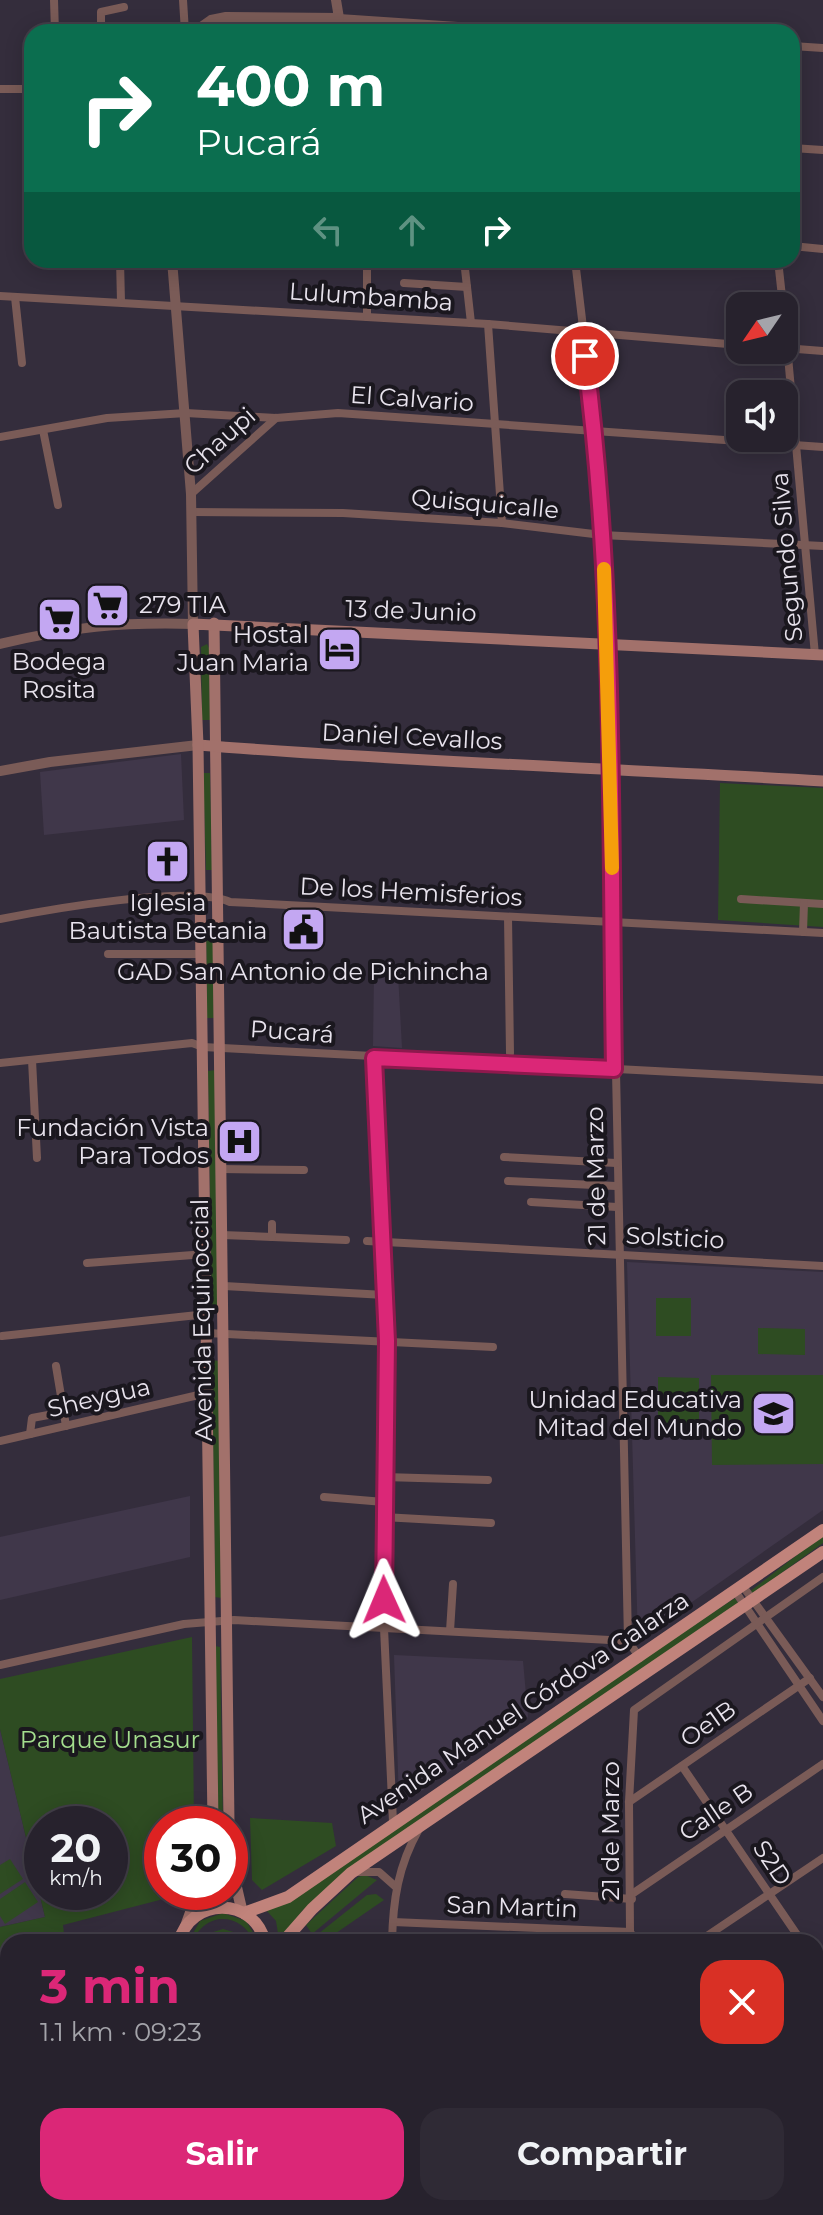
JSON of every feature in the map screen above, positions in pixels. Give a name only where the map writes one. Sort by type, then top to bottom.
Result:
[{"type":"main road","name":"Avenida Equinoccial","points":[[214,623],[220,1169],[226,1333],[229,1806]]},
{"type":"main road","name":"13 de Junio","points":[[193,624],[819,655]]},
{"type":"main road","name":"Avenida Equinoccial","points":[[193,624],[202,954],[213,1806]]},
{"type":"main road","name":"Daniel Cevallos","points":[[198,745],[382,760],[611,768],[823,781]]},
{"type":"main road","name":"Avenida Manuel Córdova Galarza","points":[[186,1925],[210,1908],[225,1906],[243,1912],[271,1906],[288,1897],[393,1822],[640,1658],[823,1530]]},
{"type":"main road","name":"Avenida Manuel Córdova Galarza","points":[[290,1934],[351,1873],[823,1552]]},
{"type":"main road","points":[[182,1934],[191,1910]]},
{"type":"main road","points":[[243,1912],[258,1926],[262,1934]]},
{"type":"street","points":[[54,0],[55,24]]},
{"type":"street","points":[[183,0],[184,24]]},
{"type":"street","points":[[336,0],[342,24]]},
{"type":"street","points":[[101,24],[101,12],[124,7]]},
{"type":"street","points":[[205,24],[226,17],[339,18],[427,24]]},
{"type":"street","points":[[800,47],[823,48]]},
{"type":"street","points":[[0,89],[24,89]]},
{"type":"street","points":[[800,149],[823,150]]},
{"type":"street","points":[[800,247],[823,249]]},
{"type":"street","points":[[120,268],[121,302]]},
{"type":"street","points":[[173,268],[191,494],[193,624]]},
{"type":"street","points":[[367,268],[367,317]]},
{"type":"street","points":[[465,268],[471,323]]},
{"type":"street","name":"21 de Marzo","points":[[576,268],[595,429],[607,644],[616,1186],[628,1641]]},
{"type":"street","points":[[779,268],[781,292]]},
{"type":"street","points":[[404,283],[467,287]]},
{"type":"street","name":"Lulumbamba","points":[[0,296],[488,324],[726,344]]},
{"type":"street","points":[[15,297],[22,363]]},
{"type":"street","points":[[488,324],[502,523]]},
{"type":"street","points":[[798,349],[823,351]]},
{"type":"street","name":"El Calvario","points":[[0,437],[107,418],[186,413],[276,418],[338,413],[726,439]]},
{"type":"street","name":"Chaupi","points":[[191,494],[276,418]]},
{"type":"street","points":[[43,430],[58,505]]},
{"type":"street","name":"El Calvario","points":[[798,445],[823,447]]},
{"type":"street","name":"Segundo Silva","points":[[798,445],[819,655]]},
{"type":"street","name":"Quisquicalle","points":[[191,512],[343,513],[502,523],[602,535],[823,546]]},
{"type":"street","name":"13 de Junio","points":[[0,644],[66,628],[128,623],[193,624]]},
{"type":"street","name":"Daniel Cevallos","points":[[0,771],[50,762],[198,745]]},
{"type":"street","name":"De los Hemisferios","points":[[0,919],[52,908],[200,894],[230,902],[823,933]]},
{"type":"street","points":[[741,899],[823,904]]},
{"type":"street","points":[[803,932],[804,903]]},
{"type":"street","points":[[508,917],[510,1053]]},
{"type":"street","points":[[108,954],[202,954]]},
{"type":"street","name":"Pucará","points":[[0,1063],[192,1043],[203,1047],[374,1058],[823,1080]]},
{"type":"street","points":[[374,1058],[387,1341],[384,1628],[393,1822]]},
{"type":"street","points":[[32,1060],[37,1158]]},
{"type":"street","points":[[504,1157],[616,1163]]},
{"type":"street","points":[[220,1169],[304,1170]]},
{"type":"street","points":[[508,1181],[616,1186]]},
{"type":"street","points":[[531,1202],[617,1207]]},
{"type":"street","points":[[272,1224],[272,1237]]},
{"type":"street","points":[[222,1235],[346,1240]]},
{"type":"street","name":"Solsticio","points":[[367,1241],[823,1266]]},
{"type":"street","points":[[87,1263],[206,1254]]},
{"type":"street","points":[[224,1286],[385,1295]]},
{"type":"street","points":[[2,1336],[207,1314]]},
{"type":"street","points":[[207,1333],[493,1347]]},
{"type":"street","points":[[56,1366],[66,1426]]},
{"type":"street","name":"Sheygua","points":[[0,1441],[207,1393]]},
{"type":"street","points":[[30,1434],[28,1425],[32,1418],[59,1413]]},
{"type":"street","points":[[384,1477],[488,1480]]},
{"type":"street","points":[[324,1497],[384,1502]]},
{"type":"street","points":[[383,1517],[491,1523]]},
{"type":"street","name":"21 de Marzo","points":[[630,1932],[629,1802],[634,1710],[823,1577]]},
{"type":"street","points":[[450,1631],[453,1584]]},
{"type":"street","points":[[738,1588],[749,1604],[766,1616],[823,1697]]},
{"type":"street","points":[[749,1604],[754,1624],[823,1721]]},
{"type":"street","points":[[0,1665],[184,1624],[226,1621],[628,1641],[640,1658]]},
{"type":"street","name":"Oe1B","points":[[629,1802],[810,1678]]},
{"type":"street","name":"Calle B","points":[[632,1897],[725,1829],[823,1764]]},
{"type":"street","name":"S2D","points":[[682,1766],[796,1934]]},
{"type":"street","points":[[392,1934],[396,1887],[403,1857],[419,1829]]},
{"type":"street","points":[[710,1934],[823,1858]]},
{"type":"street","points":[[351,1873],[379,1872],[396,1887]]},
{"type":"street","points":[[565,1894],[632,1897]]},
{"type":"street","name":"San Martin","points":[[393,1922],[630,1932]]},
{"type":"shaded area","points":[[181,754],[184,820],[44,835],[40,772]]},
{"type":"shaded area","points":[[398,974],[402,1048],[373,1046],[374,975]]},
{"type":"shaded area","points":[[627,1262],[823,1272],[823,1510],[638,1640]]},
{"type":"shaded area","points":[[190,1496],[190,1557],[0,1600],[0,1537]]},
{"type":"shaded area","points":[[394,1655],[523,1661],[528,1717],[404,1803],[399,1800]]},
{"type":"shaded area","points":[[0,1729],[24,1829],[24,1910],[43,1910],[45,1917],[0,1927]]},
{"type":"green space","points":[[207,644],[210,720],[202,720],[201,647]]},
{"type":"green space","points":[[203,773],[210,773],[212,870],[206,870]]},
{"type":"green space","points":[[720,783],[823,788],[823,927],[718,920]]},
{"type":"green space","points":[[206,925],[213,925],[214,1018],[207,1018]]},
{"type":"green space","points":[[216,1070],[219,1311],[212,1311],[208,1071]]},
{"type":"green space","points":[[656,1298],[691,1298],[691,1336],[656,1336]]},
{"type":"green space","points":[[758,1328],[805,1329],[805,1355],[758,1354]]},
{"type":"green space","points":[[212,1360],[219,1361],[221,1598],[215,1597]]},
{"type":"green space","points":[[711,1375],[823,1375],[823,1464],[712,1465]]},
{"type":"green space","points":[[658,1377],[699,1378],[699,1423],[658,1423]]},
{"type":"green space","points":[[823,1535],[823,1543],[751,1595],[749,1592]]},
{"type":"green space","points":[[735,1598],[738,1603],[339,1877],[302,1911],[284,1934],[278,1934],[276,1921],[266,1910]]},
{"type":"green space","name":"Parque Unasur","points":[[192,1637],[194,1806],[144,1806],[144,1904],[128,1908],[128,1806],[24,1806],[24,1829],[0,1729],[0,1679]]},
{"type":"green space","points":[[215,1646],[220,1647],[223,1806],[218,1806]]},
{"type":"green space","points":[[250,1818],[332,1823],[336,1846],[262,1890],[252,1880]]},
{"type":"green space","points":[[10,1859],[23,1879],[0,1894],[0,1865]]},
{"type":"green space","points":[[365,1875],[377,1880],[312,1934],[306,1925],[358,1877]]},
{"type":"green space","points":[[24,1883],[26,1910],[5,1924],[0,1916],[0,1899]]},
{"type":"green space","points":[[376,1894],[384,1900],[335,1934],[318,1934],[367,1895]]},
{"type":"green space","name":"Parque Unasur","points":[[43,1910],[121,1910],[63,1925],[64,1934],[0,1934],[0,1927],[45,1917]]},
{"type":"green space","points":[[223,1913],[246,1921],[254,1934],[249,1934],[241,1925],[223,1919],[214,1920],[197,1934],[193,1934],[200,1921]]},
{"type":"green space","points":[[223,1929],[238,1934],[209,1934]]},
{"type":"slow traffic","points":[[604,569],[612,868]]},
{"type":"place","name":"279 TIA","points":[[108,605]]},
{"type":"place","name":"Bodega Rosita","points":[[59,620]]},
{"type":"place","name":"Hostal Juan Maria","points":[[340,649]]},
{"type":"place","name":"Iglesia Bautista Betania","points":[[168,861]]},
{"type":"place","name":"GAD San Antonio de Pichincha","points":[[303,930]]},
{"type":"place","name":"Fundación Vista Para Todos","points":[[240,1142]]},
{"type":"place","name":"Unidad Educativa Mitad del Mundo","points":[[773,1414]]},
{"type":"route","points":[[384,1600],[383,1460],[387,1341],[374,1058],[614,1069],[607,644],[595,429],[585,356]]}]
